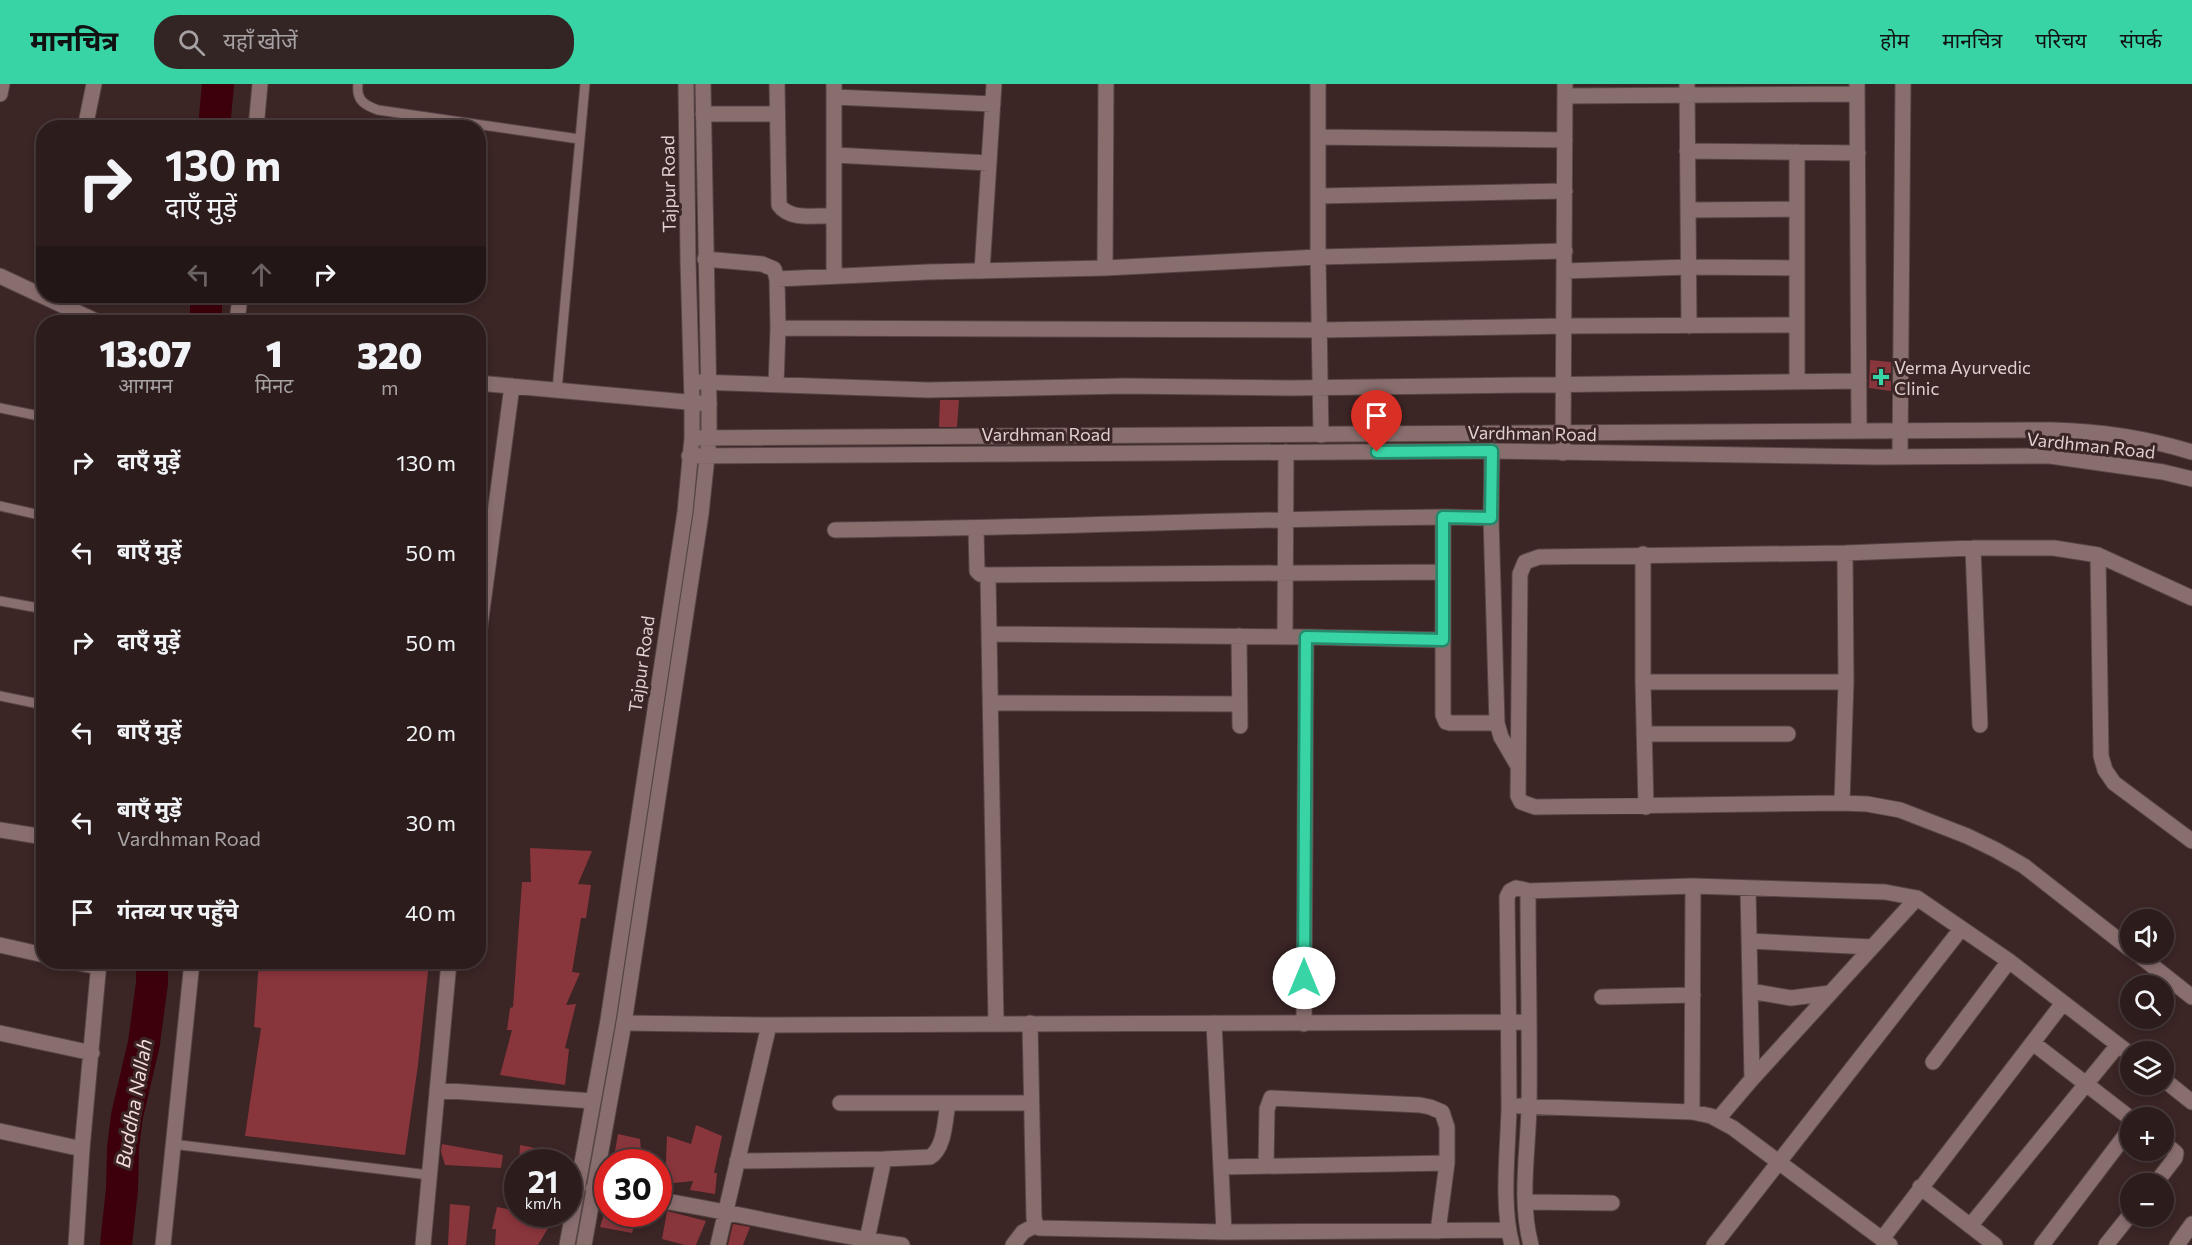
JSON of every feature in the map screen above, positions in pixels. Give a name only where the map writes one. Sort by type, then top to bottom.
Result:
[{"type":"street","points":[[0,94],[2,84]]},
{"type":"street","points":[[86,120],[93,84]]},
{"type":"street","points":[[257,120],[260,84]]},
{"type":"street","name":"Tajpur Road","points":[[567,1245],[642,799],[663,646],[685,512],[692,438],[686,84]]},
{"type":"street","name":"Tajpur Road","points":[[606,1149],[701,514],[709,438],[703,84]]},
{"type":"street","points":[[777,84],[779,205],[786,212],[794,215],[834,216]]},
{"type":"street","points":[[982,271],[994,84]]},
{"type":"street","points":[[1105,268],[1106,84]]},
{"type":"street","points":[[1318,84],[1321,435]]},
{"type":"street","points":[[1900,456],[1903,84]]},
{"type":"street","points":[[1687,89],[1689,326]]},
{"type":"street","points":[[1563,453],[1565,90],[1857,89],[1859,430]]},
{"type":"street","points":[[834,276],[834,91],[993,104]]},
{"type":"street","points":[[703,114],[777,114]]},
{"type":"street","points":[[1318,137],[1565,140]]},
{"type":"street","points":[[1687,152],[1858,153]]},
{"type":"street","points":[[1797,152],[1797,382]]},
{"type":"street","points":[[834,155],[989,163]]},
{"type":"street","points":[[1318,196],[1565,191]]},
{"type":"street","points":[[1688,210],[1796,210]]},
{"type":"street","points":[[777,279],[1105,268],[1318,257],[1565,251]]},
{"type":"street","points":[[705,259],[767,265],[774,268],[777,279],[778,327],[776,385]]},
{"type":"street","points":[[1565,271],[1688,267],[1796,268]]},
{"type":"street","points":[[0,276],[36,291]]},
{"type":"street","points":[[62,303],[85,315]]},
{"type":"street","points":[[778,327],[1320,330],[1797,325]]},
{"type":"street","points":[[692,382],[928,390],[1125,386],[1319,388],[1859,381]]},
{"type":"street","points":[[486,384],[709,404]]},
{"type":"street","points":[[486,581],[512,386]]},
{"type":"street","name":"Vardhman Road","points":[[692,438],[1564,434],[1859,430],[2093,431],[2136,438],[2192,452]]},
{"type":"street","points":[[1492,451],[1491,518],[1497,723],[1518,766]]},
{"type":"street","name":"Vardhman Road","points":[[689,456],[1492,451],[2050,456],[2163,472],[2192,479]]},
{"type":"street","points":[[1284,636],[1286,452]]},
{"type":"street","points":[[1443,517],[1444,720],[1450,723],[1497,723]]},
{"type":"street","points":[[835,530],[1286,519],[1491,518]]},
{"type":"street","points":[[976,528],[976,571],[988,575],[1443,572]]},
{"type":"street","points":[[1973,548],[1980,725]]},
{"type":"street","points":[[2120,941],[2024,866],[1967,836],[1900,810],[1868,804],[1842,803],[1646,807],[1528,805],[1521,802],[1518,796],[1520,574],[1525,562],[1539,556],[2054,548],[2098,555],[2192,598]]},
{"type":"street","points":[[1842,803],[1846,682],[1845,553]]},
{"type":"street","points":[[1643,554],[1646,807]]},
{"type":"street","points":[[2098,555],[2101,756],[2105,770],[2114,783],[2192,841]]},
{"type":"street","points":[[988,575],[996,1023]]},
{"type":"street","points":[[990,634],[1284,636],[1443,640]]},
{"type":"street","points":[[1239,636],[1240,726]]},
{"type":"street","points":[[1304,1024],[1306,637]]},
{"type":"street","points":[[1643,682],[1846,682]]},
{"type":"street","points":[[991,703],[1240,704]]},
{"type":"street","points":[[1644,734],[1788,734]]},
{"type":"street","points":[[0,830],[36,836]]},
{"type":"street","points":[[1692,1112],[1693,886]]},
{"type":"street","points":[[1036,1225],[1066,1238],[1224,1232],[1418,1238],[1438,1231],[1473,1238],[1510,1238],[1507,895],[1516,888],[1527,891],[1693,886],[1885,892],[1917,898],[2009,961],[2120,1047]]},
{"type":"street","points":[[1748,888],[1752,1079]]},
{"type":"street","points":[[1527,891],[1529,1106],[1526,1202],[1531,1245]]},
{"type":"street","points":[[1718,1119],[1917,898]]},
{"type":"street","points":[[1714,1245],[1961,928]]},
{"type":"street","points":[[1749,941],[1872,947]]},
{"type":"street","points":[[0,945],[36,953]]},
{"type":"street","points":[[1933,1062],[2009,961]]},
{"type":"street","points":[[2149,963],[2192,997]]},
{"type":"street","points":[[76,1245],[82,1149],[99,969]]},
{"type":"street","points":[[163,1245],[191,969]]},
{"type":"street","points":[[423,1245],[448,969]]},
{"type":"street","points":[[1750,991],[1791,998],[1830,993]]},
{"type":"street","points":[[1602,998],[1693,995]]},
{"type":"street","points":[[1509,1106],[1692,1112],[1718,1119],[1886,1242],[1920,1187],[2063,1003]]},
{"type":"street","points":[[624,1023],[769,1025],[1528,1022]]},
{"type":"street","points":[[1030,1023],[1030,1102],[1036,1225]]},
{"type":"street","points":[[1214,1023],[1224,1232]]},
{"type":"street","points":[[718,1245],[769,1025]]},
{"type":"street","points":[[0,1033],[92,1053]]},
{"type":"street","points":[[2032,1043],[2120,1110]]},
{"type":"street","points":[[1970,1226],[2086,1084],[2120,1054]]},
{"type":"street","points":[[2174,1088],[2192,1102]]},
{"type":"street","points":[[437,1090],[593,1101]]},
{"type":"street","points":[[1266,1166],[1267,1109],[1269,1101],[1276,1097],[1420,1105],[1438,1109],[1445,1119],[1447,1163],[1438,1231]]},
{"type":"street","points":[[840,1103],[1030,1102]]},
{"type":"street","points":[[736,1161],[922,1158],[934,1154],[941,1141],[948,1104]]},
{"type":"street","points":[[0,1131],[82,1149]]},
{"type":"street","points":[[2042,1245],[2120,1142]]},
{"type":"street","points":[[867,1240],[884,1159]]},
{"type":"street","points":[[2163,1173],[2173,1161]]},
{"type":"street","points":[[1221,1167],[1447,1163]]},
{"type":"street","points":[[1920,1187],[1995,1245]]},
{"type":"street","points":[[672,1202],[725,1211],[828,1234],[892,1244]]},
{"type":"street","points":[[1526,1202],[1612,1203]]},
{"type":"street","name":"Tajpur Road","points":[[584,1245],[594,1211]]},
{"type":"street","points":[[2177,1245],[2192,1224]]},
{"type":"street","points":[[1013,1245],[1023,1232],[1036,1225]]},
{"type":"street","points":[[2106,1245],[2120,1227]]},
{"type":"lane","points":[[358,84],[357,92],[360,100],[366,106],[378,110],[447,120]]},
{"type":"lane","points":[[557,390],[585,84]]},
{"type":"lane","points":[[486,126],[579,139]]},
{"type":"lane","points":[[0,408],[36,415]]},
{"type":"lane","points":[[0,506],[36,514]]},
{"type":"lane","points":[[0,601],[36,608]]},
{"type":"lane","points":[[0,696],[36,703]]},
{"type":"lane","points":[[172,1144],[429,1175]]},
{"type":"building","points":[[1870,360],[1891,362],[1891,391],[1869,388]]},
{"type":"building","points":[[940,400],[959,400],[957,427],[939,427]]},
{"type":"building","points":[[530,848],[592,851],[578,884],[591,885],[586,918],[581,918],[572,972],[580,973],[566,1005],[576,1004],[565,1048],[569,1049],[565,1085],[500,1075],[512,1030],[507,1030],[510,1008],[513,1007],[522,882],[531,882]]},
{"type":"building","points":[[258,969],[428,969],[405,1155],[245,1136],[261,1028],[254,1027]]},
{"type":"building","points":[[696,1125],[722,1136],[714,1173],[717,1173],[715,1194],[690,1190],[693,1181],[672,1183],[672,1149],[666,1149],[667,1136],[691,1144]]},
{"type":"building","points":[[618,1134],[640,1139],[641,1149],[615,1149]]},
{"type":"building","points":[[442,1144],[503,1155],[501,1168],[445,1165],[441,1152]]},
{"type":"building","points":[[520,1145],[535,1149],[520,1149]]},
{"type":"building","points":[[450,1204],[470,1206],[466,1245],[448,1245]]},
{"type":"building","points":[[497,1207],[504,1208],[504,1227],[549,1227],[538,1245],[495,1245],[496,1229],[492,1229]]},
{"type":"building","points":[[672,1212],[706,1221],[696,1245],[685,1245],[662,1239],[664,1227],[672,1227]]},
{"type":"building","points":[[733,1224],[750,1227],[743,1245],[728,1245]]},
{"type":"building","points":[[600,1227],[634,1227],[632,1233]]},
{"type":"waterway","name":"Buddha Nallah","points":[[215,120],[218,84]]},
{"type":"waterway","name":"Buddha Nallah","points":[[206,303],[206,315]]},
{"type":"waterway","name":"Buddha Nallah","points":[[116,1245],[127,1116],[144,1043],[152,969]]},
{"type":"place","name":"Verma Ayurvedic Clinic","points":[[1881,377]]},
{"type":"route","points":[[1304,978],[1306,637],[1443,640],[1443,517],[1491,518],[1492,451],[1377,452]]}]
